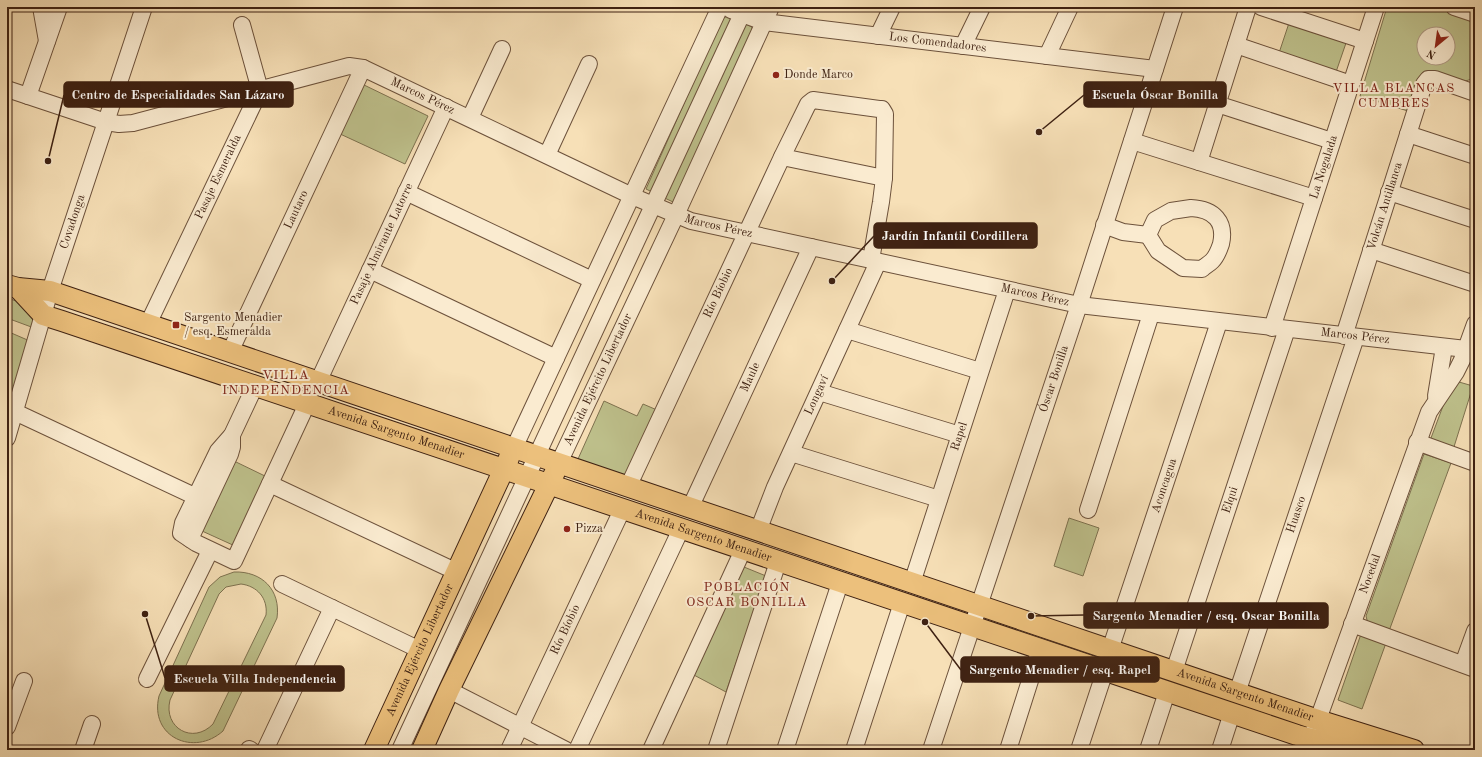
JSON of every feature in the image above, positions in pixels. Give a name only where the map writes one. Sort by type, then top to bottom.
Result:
[{"type":"main road","name":"Avenida Sargento Menadier","points":[[13,287],[50,292],[148,324],[979,606],[1318,720],[1408,748]]},
{"type":"main road","name":"Avenida Sargento Menadier","points":[[13,287],[43,315],[526,478],[1232,713],[1309,745],[1357,745],[1408,748]]},
{"type":"main road","name":"Avenida Ejército Libertador","points":[[374,750],[514,448]]},
{"type":"main road","name":"Avenida Ejército Libertador","points":[[422,750],[449,690],[559,463]]},
{"type":"street","points":[[41,7],[47,41]]},
{"type":"street","points":[[28,96],[59,7]]},
{"type":"street","name":"Covadonga","points":[[7,438],[50,292],[144,7]]},
{"type":"street","name":"Los Comendadores","points":[[721,7],[764,22],[1155,69]]},
{"type":"street","name":"Avenida Ejército Libertador","points":[[514,448],[721,7]]},
{"type":"street","name":"Avenida Ejército Libertador","points":[[559,463],[676,215],[771,7]]},
{"type":"street","points":[[878,36],[892,7]]},
{"type":"street","points":[[963,46],[982,7]]},
{"type":"street","points":[[1047,56],[1070,7]]},
{"type":"street","name":"Óscar Bonilla","points":[[931,750],[1175,7]]},
{"type":"street","points":[[1199,162],[1248,7]]},
{"type":"street","points":[[1261,7],[1365,41]]},
{"type":"street","name":"La Nogalada","points":[[1279,328],[1314,198],[1376,7]]},
{"type":"street","points":[[1454,7],[1475,14]]},
{"type":"street","points":[[400,750],[742,14]]},
{"type":"street","points":[[242,25],[260,90]]},
{"type":"street","points":[[1236,45],[1351,84]]},
{"type":"street","points":[[470,118],[502,49]]},
{"type":"street","points":[[547,155],[589,64]]},
{"type":"street","name":"Marcos Pérez","points":[[7,89],[106,122],[126,124],[141,122],[349,66],[363,68],[632,196],[691,221],[1078,305],[1466,349]]},
{"type":"street","name":"Lautaro","points":[[230,352],[363,68]]},
{"type":"street","name":"Volcán Antillanca","points":[[1350,336],[1371,250],[1424,84],[1428,79],[1435,79],[1475,91]]},
{"type":"street","name":"Pasaje Esmeralda","points":[[148,324],[260,90]]},
{"type":"street","name":"Longaví","points":[[758,531],[818,392],[847,330],[875,261],[884,178],[886,117],[884,111],[879,109],[811,100]]},
{"type":"street","name":"Río Bíobio","points":[[628,487],[782,157],[811,100]]},
{"type":"street","points":[[1217,104],[1332,141]]},
{"type":"street","name":"Pasaje Almirante Latorre","points":[[318,382],[446,107]]},
{"type":"street","points":[[1408,134],[1475,156]]},
{"type":"street","points":[[1132,141],[1314,198]]},
{"type":"street","points":[[782,157],[884,178]]},
{"type":"street","points":[[406,192],[592,280]]},
{"type":"street","points":[[1389,192],[1475,220]]},
{"type":"street","points":[[1200,208],[1210,213],[1220,222],[1223,235],[1220,249],[1213,260],[1202,269],[1183,268],[1158,251],[1148,235],[1155,220],[1171,211],[1200,208]]},
{"type":"street","points":[[1104,225],[1123,232],[1148,235]]},
{"type":"street","name":"Maule","points":[[690,508],[812,247]]},
{"type":"street","points":[[1371,250],[1475,284]]},
{"type":"street","points":[[370,270],[556,358]]},
{"type":"street","name":"Rapel","points":[[912,583],[1007,290]]},
{"type":"street","points":[[1088,510],[1151,314]]},
{"type":"street","name":"Aconcagua","points":[[1110,650],[1220,322]]},
{"type":"street","name":"Nocedal","points":[[1309,745],[1428,412],[1456,372],[1475,324]]},
{"type":"street","name":"Elqui","points":[[1174,671],[1279,328]]},
{"type":"street","points":[[847,330],[980,371]]},
{"type":"street","name":"Huasco","points":[[1237,692],[1350,336]]},
{"type":"street","name":"Nocedal","points":[[1436,400],[1444,346]]},
{"type":"street","points":[[255,386],[232,435],[218,451],[202,500],[184,523],[182,533],[209,550],[234,561],[307,404]]},
{"type":"street","points":[[818,392],[960,435]]},
{"type":"street","points":[[15,412],[202,500]]},
{"type":"street","points":[[1418,442],[1475,463]]},
{"type":"street","points":[[791,453],[939,499]]},
{"type":"street","points":[[270,484],[457,572]]},
{"type":"street","name":"Río Bíobio","points":[[509,750],[622,510]]},
{"type":"street","points":[[577,750],[680,529]]},
{"type":"street","points":[[147,679],[204,565],[209,550]]},
{"type":"street","points":[[651,750],[743,550]]},
{"type":"street","points":[[716,750],[778,562]]},
{"type":"street","points":[[785,750],[840,582]]},
{"type":"street","points":[[282,584],[420,650]]},
{"type":"street","points":[[854,750],[902,603]]},
{"type":"street","points":[[266,750],[332,608]]},
{"type":"street","points":[[1352,624],[1469,666],[1475,632]]},
{"type":"street","points":[[1008,750],[1040,650]]},
{"type":"street","points":[[1079,750],[1104,671]]},
{"type":"street","points":[[7,727],[24,681]]},
{"type":"street","points":[[449,690],[566,750]]},
{"type":"street","points":[[1148,750],[1167,692]]},
{"type":"street","points":[[1220,750],[1232,713]]},
{"type":"street","points":[[83,750],[92,724]]},
{"type":"green space","points":[[1387,7],[1436,7],[1475,19],[1475,68],[1472,79],[1462,82],[1427,71],[1421,77],[1411,112],[1360,96]]},
{"type":"green space","points":[[729,16],[752,27],[752,34],[673,202],[646,189],[722,18]]},
{"type":"green space","points":[[1289,23],[1346,43],[1336,72],[1279,53]]},
{"type":"green space","points":[[362,84],[428,116],[405,164],[338,133]]},
{"type":"green space","points":[[7,298],[32,306],[37,315],[34,328],[7,318]]},
{"type":"green space","points":[[9,332],[39,345],[22,414],[7,457],[7,337]]},
{"type":"green space","points":[[1459,382],[1473,386],[1453,450],[1434,444],[1431,438],[1446,398]]},
{"type":"green space","points":[[604,401],[637,416],[643,404],[657,410],[625,478],[578,459]]},
{"type":"green space","points":[[1424,454],[1451,463],[1389,631],[1368,624],[1366,616]]},
{"type":"green space","points":[[234,461],[267,477],[235,546],[202,531]]},
{"type":"green space","points":[[1069,518],[1099,528],[1083,576],[1054,566]]},
{"type":"green space","points":[[744,567],[766,576],[726,692],[692,674]]},
{"type":"green space","points":[[234,572],[244,573],[253,575],[268,584],[276,599],[277,618],[223,731],[212,739],[199,742],[187,742],[176,739],[167,732],[161,722],[158,710],[159,696],[209,587],[220,577]],"holes":[[[241,584],[247,585],[256,590],[263,598],[266,615],[213,724],[205,730],[197,733],[189,733],[181,730],[171,719],[169,710],[170,700],[219,594],[226,587]]]},
{"type":"green space","points":[[1361,634],[1386,643],[1362,709],[1338,700]]},
{"type":"place","name":"Donde Marco","points":[[776,75]]},
{"type":"place","name":"Escuela Óscar Bonilla","points":[[1039,132]]},
{"type":"place","name":"Centro de Especialidades San Lázaro","points":[[48,161]]},
{"type":"place","name":"Jardín Infantil Cordillera","points":[[832,281]]},
{"type":"place","name":"Sargento Menadier / esq. Esmeralda","points":[[176,325]]},
{"type":"place","name":"Pizza","points":[[567,529]]},
{"type":"place","name":"Escuela Villa Independencia","points":[[145,614]]},
{"type":"place","name":"Sargento Menadier / esq. Oscar Bonilla","points":[[1031,616]]},
{"type":"place","name":"Sargento Menadier / esq. Rapel","points":[[925,622]]},
{"type":"district","name":"VILLA BLANCAS CUMBRES","points":[[1394,96]]},
{"type":"district","name":"VILLA INDEPENDENCIA","points":[[286,382]]},
{"type":"district","name":"POBLACIÓN OSCAR BONILLA","points":[[747,594]]}]
